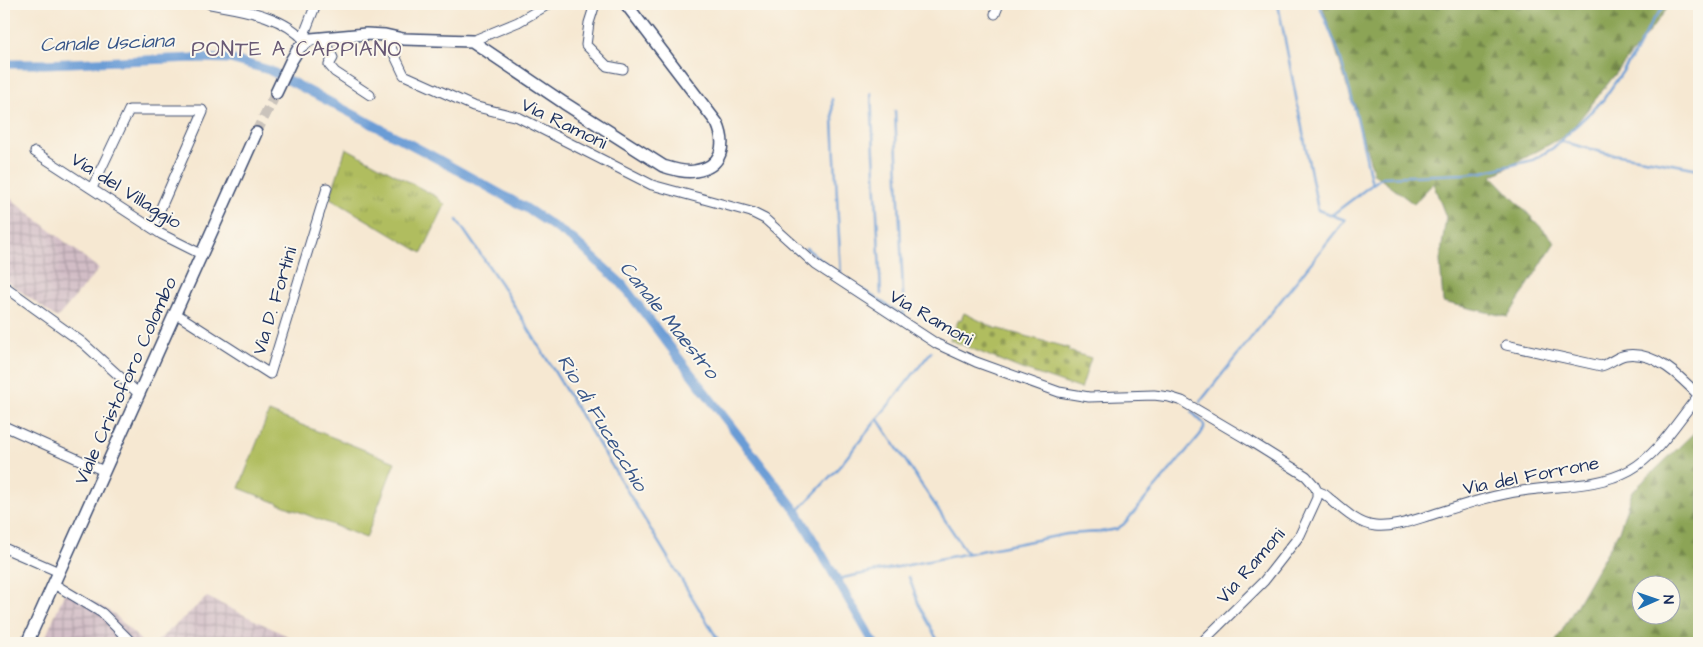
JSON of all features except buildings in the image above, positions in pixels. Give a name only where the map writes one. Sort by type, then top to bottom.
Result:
[{"type":"street","points":[[210,4],[267,17],[302,38],[366,34],[385,35],[403,39],[472,41],[518,22],[549,4]]},
{"type":"street","points":[[276,93],[316,4]]},
{"type":"street","points":[[595,4],[589,23],[586,45],[607,66],[623,68]]},
{"type":"street","points":[[472,41],[564,103],[664,166],[680,171],[694,172],[709,167],[720,156],[723,144],[722,134],[717,123],[626,4]]},
{"type":"street","points":[[995,14],[999,4]]},
{"type":"street","name":"Via Ramoni","points":[[385,35],[404,75],[473,106],[518,117],[652,186],[758,215],[765,219],[816,265],[937,344],[976,362],[1059,392],[1088,397],[1154,395],[1169,397],[1182,402],[1250,441],[1306,476],[1317,491],[1317,498],[1300,535],[1264,581],[1205,639],[1204,643]]},
{"type":"street","points":[[322,38],[333,58],[329,65],[335,72],[370,95]]},
{"type":"street","points":[[92,188],[129,110],[202,110],[152,228]]},
{"type":"street","name":"Viale Cristoforo Colombo","points":[[27,643],[256,133]]},
{"type":"street","name":"Via del Villaggio","points":[[36,152],[152,228],[201,254]]},
{"type":"street","name":"Via D. Fortini","points":[[175,314],[270,374],[327,188]]},
{"type":"street","points":[[4,286],[83,343],[139,394]]},
{"type":"street","points":[[1506,345],[1601,366],[1609,364],[1624,355],[1636,355],[1651,359],[1666,367],[1682,378],[1699,395]]},
{"type":"street","name":"Via del Forrone","points":[[1317,491],[1364,523],[1376,526],[1408,521],[1521,491],[1609,479],[1631,470],[1659,446],[1699,395]]},
{"type":"street","points":[[4,426],[104,471]]},
{"type":"street","points":[[4,548],[59,572]]},
{"type":"street","points":[[54,584],[102,613],[132,643]]},
{"type":"shaded area","points":[[4,193],[99,269],[57,318],[4,279]]},
{"type":"shaded area","points":[[67,587],[113,613],[143,643],[43,643]]},
{"type":"shaded area","points":[[207,597],[302,643],[155,643]]},
{"type":"green space","points":[[1322,4],[1671,4],[1568,134],[1492,176],[1555,242],[1508,317],[1443,302],[1440,260],[1446,217],[1433,183],[1414,204],[1374,174]]},
{"type":"green space","points":[[346,148],[437,197],[445,205],[422,253],[330,198]]},
{"type":"green space","points":[[964,313],[995,328],[1069,348],[1068,351],[1091,358],[1081,389],[1019,368],[950,340],[959,319],[961,320]]},
{"type":"green space","points":[[269,412],[395,462],[366,538],[239,488]]},
{"type":"green space","points":[[1699,428],[1699,643],[1555,643],[1619,531],[1632,492]]},
{"type":"waterway","points":[[1200,402],[1345,220],[1318,210],[1278,4]]},
{"type":"waterway","points":[[1319,4],[1339,53],[1356,113],[1372,184]]},
{"type":"waterway","points":[[1333,214],[1382,177],[1483,172],[1533,160],[1553,148],[1603,100],[1634,55],[1652,21],[1667,4]]},
{"type":"waterway","name":"Canale Maestro","points":[[4,64],[195,58],[230,59],[269,70],[425,152],[526,208],[574,240],[622,284],[797,512],[874,643]]},
{"type":"waterway","points":[[871,93],[881,294]]},
{"type":"waterway","points":[[832,99],[841,276]]},
{"type":"waterway","points":[[895,111],[904,316]]},
{"type":"waterway","points":[[1560,141],[1605,153],[1699,169]]},
{"type":"waterway","name":"Rio di Fucecchio","points":[[457,220],[501,284],[720,643]]},
{"type":"waterway","points":[[806,248],[841,276],[904,316]]},
{"type":"waterway","points":[[797,512],[839,467],[931,352]]},
{"type":"waterway","points":[[837,579],[1067,534],[1117,529],[1124,524],[1204,429],[1204,424],[1192,412]]},
{"type":"waterway","points":[[877,418],[967,553]]},
{"type":"waterway","points":[[909,577],[919,605],[939,643]]},
{"type":"tunnel","points":[[256,133],[276,93]]},
{"type":"district","name":"PONTE A CAPPIANO","points":[[297,49]]},
{"type":"water label","name":"Canale Usciana","points":[[107,43]]}]
